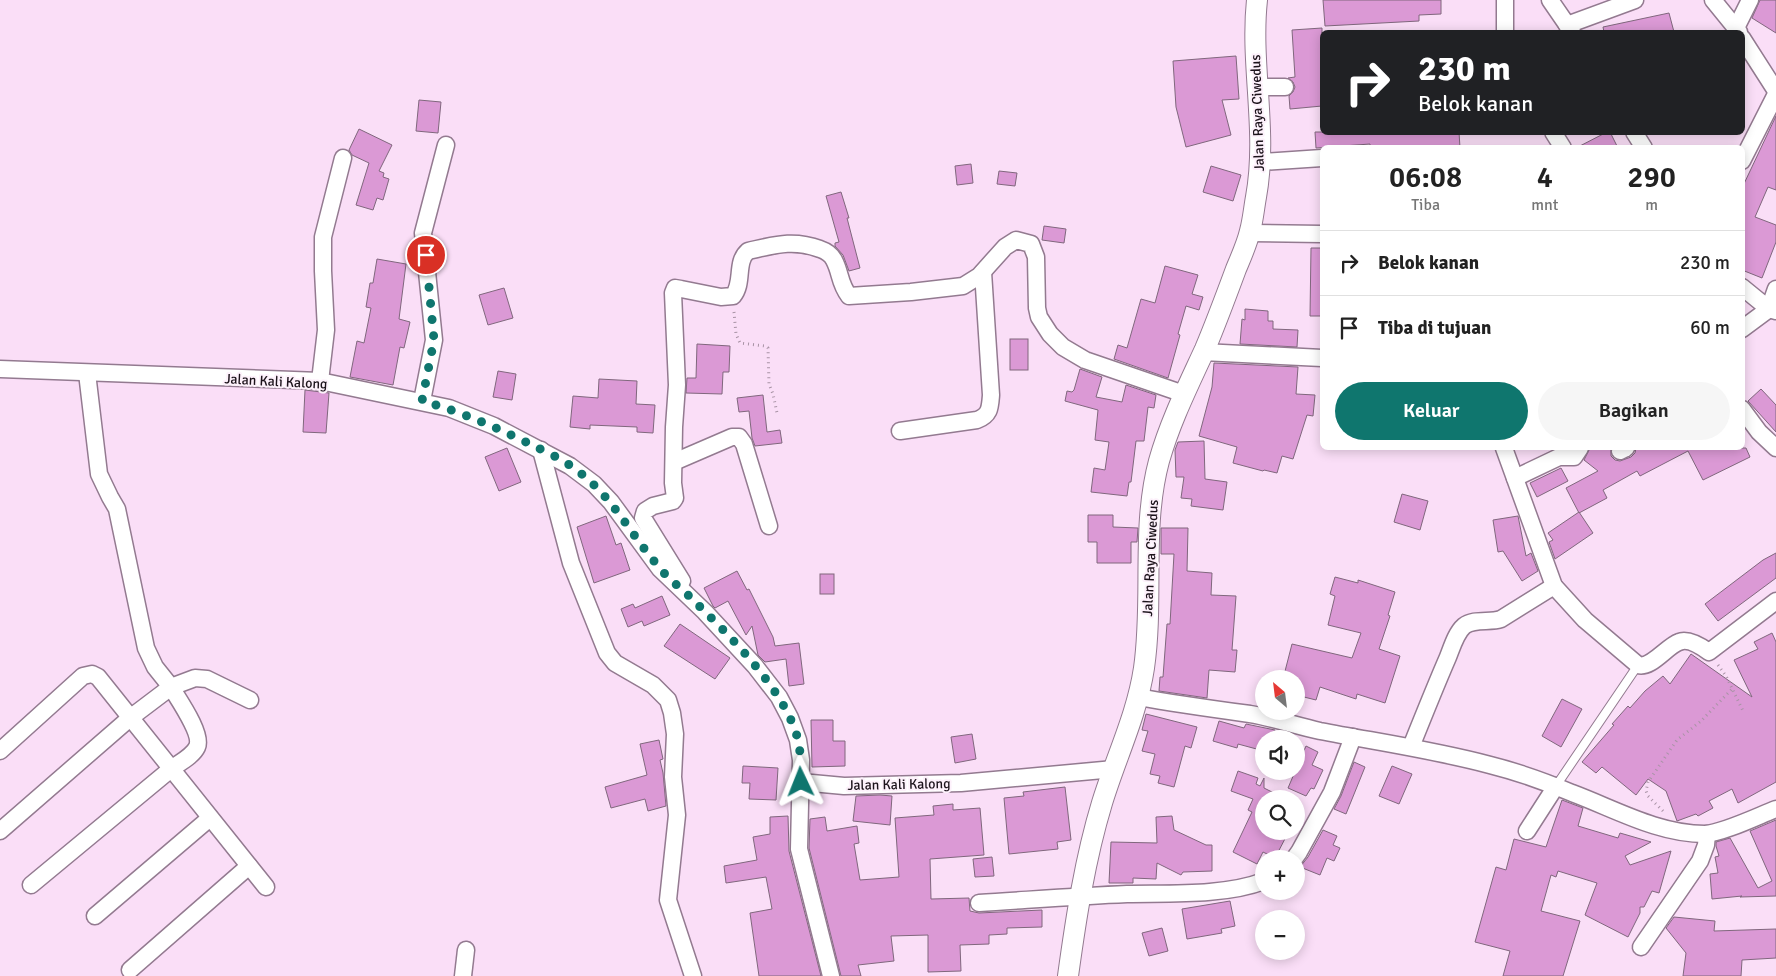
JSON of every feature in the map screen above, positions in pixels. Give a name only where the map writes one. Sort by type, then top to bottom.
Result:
[{"type":"street","name":"Jalan Raya Ciwedus","points":[[1068,976],[1081,896],[1094,833],[1138,697],[1144,666],[1147,631],[1150,522],[1153,489],[1159,462],[1184,394],[1217,322],[1250,233],[1261,162],[1255,47],[1257,0]]},
{"type":"street","points":[[1505,0],[1505,30]]},
{"type":"street","points":[[1550,0],[1570,29],[1635,0]]},
{"type":"street","points":[[1713,0],[1737,30]]},
{"type":"street","points":[[1740,30],[1750,0]]},
{"type":"street","points":[[1745,43],[1776,92],[1745,155]]},
{"type":"street","points":[[1258,86],[1285,87]]},
{"type":"street","points":[[422,401],[434,340],[423,233],[446,145]]},
{"type":"street","points":[[320,381],[326,330],[322,271],[323,237],[343,158]]},
{"type":"street","points":[[1261,162],[1320,158]]},
{"type":"street","points":[[1250,233],[1320,234]]},
{"type":"street","points":[[690,596],[643,518],[645,511],[653,506],[673,501],[675,498],[674,462],[677,384],[673,293],[675,288],[721,297],[733,296],[738,290],[744,254],[748,251],[782,243],[799,243],[828,252],[834,260],[842,287],[849,296],[963,286],[983,272],[1005,246],[1016,240],[1032,244],[1036,257],[1037,308],[1039,317],[1050,334],[1063,347],[1084,360],[1184,394]]},
{"type":"street","points":[[900,431],[977,420],[988,413],[991,395],[983,272]]},
{"type":"street","points":[[1745,289],[1772,310]]},
{"type":"street","points":[[1745,327],[1772,310],[1776,289]]},
{"type":"street","points":[[1203,352],[1320,358]]},
{"type":"street","name":"Jalan Kali Kalong","points":[[0,369],[320,381],[449,408],[494,426],[541,450],[570,466],[594,484],[611,502],[660,569],[690,596],[755,666],[779,697],[790,718],[798,740],[801,782],[844,786],[961,783],[1114,769]]},
{"type":"street","points":[[31,885],[187,758],[197,747],[198,738],[193,724],[171,687],[155,667],[146,648],[121,522],[117,509],[99,474],[87,373]]},
{"type":"street","points":[[1745,413],[1759,432],[1776,448]]},
{"type":"street","points":[[674,462],[732,438],[739,437],[744,444],[769,526]]},
{"type":"street","points":[[541,450],[571,563],[607,653],[611,660],[653,685],[668,700],[675,734],[673,777],[677,815],[668,900],[694,976]]},
{"type":"street","points":[[1505,450],[1554,586],[1585,620],[1638,665],[1646,665],[1678,642],[1685,641],[1709,652],[1776,601]]},
{"type":"street","points":[[1515,478],[1559,457],[1574,457],[1579,450]]},
{"type":"street","points":[[1411,747],[1459,632],[1467,624],[1493,622],[1502,618],[1554,586]]},
{"type":"street","points":[[0,751],[83,676],[92,674],[98,677],[266,887]]},
{"type":"street","points":[[0,831],[130,718],[171,687],[195,678],[207,679],[250,700]]},
{"type":"street","points":[[1138,697],[1192,707],[1252,714],[1491,765],[1556,786],[1621,814],[1667,828],[1707,834],[1776,809]]},
{"type":"street","points":[[1300,850],[1332,792],[1353,736]]},
{"type":"street","points":[[801,782],[800,849],[831,976]]},
{"type":"street","points":[[1527,831],[1556,786]]},
{"type":"street","points":[[95,916],[210,818]]},
{"type":"street","points":[[1640,947],[1700,861],[1706,845],[1707,834]]},
{"type":"street","points":[[130,970],[249,866]]},
{"type":"street","points":[[979,904],[1081,896],[1201,892],[1231,889],[1255,883]]},
{"type":"street","points":[[463,976],[466,950]]},
{"type":"lane","points":[[1556,786],[1638,665]]},
{"type":"path","points":[[733,296],[738,340],[740,343],[768,348],[769,384],[774,394],[778,413]]},
{"type":"path","points":[[1709,652],[1744,712]]},
{"type":"path","points":[[1667,828],[1667,822],[1662,811],[1648,796],[1646,791],[1648,782],[1677,740],[1701,721],[1732,689]]},
{"type":"building","points":[[1323,0],[1441,0],[1441,14],[1419,15],[1419,21],[1325,26]]},
{"type":"building","points":[[1760,0],[1776,0],[1776,33],[1752,18]]},
{"type":"building","points":[[1669,13],[1673,30],[1604,30],[1603,27]]},
{"type":"building","points":[[1322,28],[1320,30],[1320,106],[1290,109],[1289,96],[1295,87],[1288,78],[1295,77],[1292,30]]},
{"type":"building","points":[[1236,56],[1239,99],[1222,100],[1231,135],[1186,147],[1176,107],[1173,61]]},
{"type":"building","points":[[419,100],[441,102],[438,133],[416,131]]},
{"type":"building","points":[[1776,116],[1776,190],[1768,187],[1755,217],[1776,225],[1776,242],[1762,278],[1745,271],[1745,182]]},
{"type":"building","points":[[359,129],[392,145],[379,171],[384,173],[383,177],[389,179],[383,200],[377,198],[373,210],[356,205],[369,163],[352,155],[349,150]]},
{"type":"building","points":[[1315,132],[1320,132],[1320,135],[1459,135],[1460,145],[1320,145],[1320,148],[1316,148]]},
{"type":"building","points":[[1601,135],[1612,135],[1616,145],[1582,145]]},
{"type":"building","points":[[971,164],[973,183],[957,185],[955,166]]},
{"type":"building","points":[[1211,166],[1241,175],[1233,201],[1203,192]]},
{"type":"building","points":[[999,171],[1017,173],[1015,186],[997,184]]},
{"type":"building","points":[[841,192],[860,268],[849,271],[843,255],[835,246],[835,243],[839,242],[826,196]]},
{"type":"building","points":[[1044,226],[1066,229],[1064,243],[1042,240]]},
{"type":"building","points":[[1311,248],[1320,248],[1320,316],[1310,316]]},
{"type":"building","points":[[377,259],[406,264],[399,319],[410,322],[404,348],[400,347],[393,385],[350,377],[357,341],[364,343],[371,308],[366,307]]},
{"type":"building","points":[[1165,266],[1198,275],[1192,294],[1203,297],[1199,310],[1186,306],[1168,378],[1114,359],[1118,345],[1127,348],[1141,299],[1155,303]]},
{"type":"building","points":[[504,288],[513,318],[488,325],[479,295]]},
{"type":"building","points":[[1245,309],[1268,311],[1268,321],[1273,321],[1273,329],[1298,330],[1297,347],[1240,344],[1242,319],[1245,320]]},
{"type":"building","points":[[1010,339],[1028,339],[1028,370],[1010,370]]},
{"type":"building","points":[[697,344],[730,346],[729,372],[723,372],[722,394],[686,393],[687,378],[696,378]]},
{"type":"building","points":[[1214,363],[1298,367],[1296,394],[1315,395],[1313,416],[1307,415],[1293,459],[1282,456],[1277,473],[1233,463],[1237,447],[1199,436],[1212,387]]},
{"type":"building","points":[[1080,369],[1102,377],[1096,397],[1122,402],[1126,385],[1156,395],[1154,408],[1148,407],[1144,441],[1136,441],[1131,482],[1129,482],[1127,496],[1091,492],[1094,468],[1105,470],[1109,442],[1095,440],[1098,410],[1065,401],[1067,391],[1072,392],[1074,390]]},
{"type":"building","points":[[498,371],[516,374],[512,400],[493,397]]},
{"type":"building","points":[[599,379],[637,381],[636,404],[655,405],[653,433],[637,432],[637,427],[590,425],[590,429],[570,427],[573,396],[598,398]]},
{"type":"building","points":[[1761,389],[1776,405],[1776,432],[1748,401]]},
{"type":"building","points":[[305,390],[329,393],[326,433],[303,432]]},
{"type":"building","points":[[763,395],[767,432],[780,430],[782,443],[755,446],[752,438],[749,411],[739,412],[737,398]]},
{"type":"building","points":[[1204,441],[1205,479],[1227,482],[1223,510],[1191,506],[1192,499],[1181,498],[1184,477],[1176,477],[1175,450],[1178,442]]},
{"type":"building","points":[[507,448],[521,482],[499,491],[485,457]]},
{"type":"building","points":[[1746,448],[1750,457],[1703,480],[1688,451],[1640,476],[1637,471],[1603,490],[1607,498],[1579,513],[1566,488],[1598,471],[1584,460],[1589,450],[1611,450],[1611,456],[1615,460],[1620,461],[1631,457],[1636,450],[1745,450]]},
{"type":"building","points":[[1561,468],[1568,481],[1537,497],[1530,483]]},
{"type":"building","points":[[1402,494],[1428,501],[1420,530],[1394,522]]},
{"type":"building","points":[[1579,512],[1593,533],[1555,559],[1549,542],[1553,540],[1548,533]]},
{"type":"building","points":[[1088,515],[1113,515],[1113,527],[1138,528],[1137,542],[1131,542],[1131,563],[1097,563],[1097,542],[1088,542]]},
{"type":"building","points":[[606,516],[616,545],[621,543],[630,570],[594,583],[577,527]]},
{"type":"building","points":[[1518,516],[1526,556],[1531,553],[1538,571],[1522,581],[1503,551],[1498,552],[1493,520]]},
{"type":"building","points":[[1161,528],[1188,528],[1187,571],[1212,573],[1211,595],[1236,596],[1232,650],[1237,650],[1235,672],[1209,670],[1207,698],[1159,691],[1160,677],[1163,677],[1167,624],[1170,624],[1174,554],[1161,554]]},
{"type":"building","points":[[1776,553],[1776,578],[1718,621],[1705,604],[1763,560]]},
{"type":"building","points":[[737,571],[747,590],[749,589],[773,637],[775,646],[799,643],[804,684],[789,686],[786,659],[765,662],[758,655],[752,626],[746,635],[728,601],[715,608],[713,606],[704,588]]},
{"type":"building","points":[[820,574],[834,574],[834,594],[820,594]]},
{"type":"building","points":[[1335,577],[1358,583],[1358,580],[1395,592],[1388,615],[1390,616],[1379,649],[1400,656],[1385,703],[1357,694],[1356,699],[1320,687],[1316,700],[1305,697],[1305,670],[1285,670],[1292,644],[1352,658],[1361,633],[1328,625],[1335,596],[1330,594]]},
{"type":"building","points":[[662,596],[670,615],[644,626],[642,621],[628,627],[621,609],[633,604],[635,608]]},
{"type":"building","points":[[680,624],[730,658],[715,679],[664,646]]},
{"type":"building","points":[[1772,633],[1776,642],[1776,782],[1738,803],[1732,789],[1709,801],[1713,808],[1698,816],[1696,814],[1677,821],[1666,791],[1648,779],[1636,795],[1602,767],[1596,773],[1582,762],[1628,706],[1630,708],[1645,691],[1663,676],[1670,684],[1691,654],[1752,697],[1734,660],[1758,649],[1754,642]]},
{"type":"building","points":[[1562,699],[1582,709],[1561,747],[1542,736]]},
{"type":"building","points":[[1146,714],[1197,727],[1191,748],[1185,746],[1174,787],[1158,783],[1160,776],[1150,774],[1155,754],[1142,751],[1148,731],[1142,730]]},
{"type":"building","points":[[811,720],[833,720],[833,741],[845,741],[845,766],[812,767]]},
{"type":"building","points":[[1219,721],[1244,728],[1246,724],[1275,730],[1255,730],[1255,749],[1238,744],[1237,748],[1213,741]]},
{"type":"building","points":[[972,734],[976,759],[955,763],[951,737]]},
{"type":"building","points":[[659,740],[663,759],[660,760],[666,806],[648,811],[645,799],[611,808],[605,787],[647,775],[640,744]]},
{"type":"building","points":[[1306,746],[1318,752],[1312,765],[1323,770],[1314,789],[1311,788],[1306,796],[1305,790],[1288,788],[1291,780],[1305,780]]},
{"type":"building","points":[[1354,762],[1365,767],[1346,814],[1334,809]]},
{"type":"building","points":[[743,766],[778,768],[776,800],[749,799],[750,783],[742,783]]},
{"type":"building","points":[[1392,766],[1412,774],[1399,804],[1379,796]]},
{"type":"building","points":[[1238,771],[1255,777],[1255,780],[1257,780],[1256,784],[1260,786],[1264,780],[1264,788],[1268,790],[1255,790],[1255,840],[1284,840],[1279,850],[1255,850],[1255,863],[1233,852],[1252,812],[1248,810],[1253,799],[1231,791]]},
{"type":"building","points":[[1065,787],[1071,840],[1057,842],[1058,849],[1009,854],[1004,798],[1024,796],[1023,792]]},
{"type":"building","points":[[856,796],[892,796],[890,825],[853,821]]},
{"type":"building","points":[[1562,800],[1583,808],[1578,826],[1618,838],[1620,833],[1651,842],[1625,856],[1630,865],[1671,851],[1659,893],[1652,891],[1644,907],[1640,907],[1640,913],[1628,937],[1585,915],[1597,883],[1558,871],[1556,877],[1551,875],[1541,911],[1580,921],[1563,976],[1503,976],[1510,951],[1475,942],[1496,867],[1506,870],[1514,839],[1546,847]]},
{"type":"building","points":[[953,804],[953,810],[980,808],[984,855],[930,859],[931,899],[969,898],[970,911],[979,913],[1042,910],[1042,927],[1007,928],[1007,934],[989,935],[989,944],[960,945],[961,971],[928,972],[928,935],[891,936],[894,961],[858,965],[861,976],[841,976],[809,848],[810,819],[825,817],[827,831],[857,826],[859,843],[854,844],[860,880],[899,877],[895,818],[934,815],[933,806]]},
{"type":"building","points":[[788,816],[789,851],[821,976],[759,976],[750,913],[772,909],[766,877],[726,883],[724,866],[757,860],[753,837],[770,834],[770,817]]},
{"type":"building","points":[[1172,816],[1174,830],[1206,845],[1212,845],[1212,871],[1183,872],[1181,875],[1157,863],[1156,879],[1133,878],[1133,883],[1109,883],[1111,842],[1157,843],[1156,817]]},
{"type":"building","points":[[1776,820],[1776,896],[1740,897],[1742,896],[1712,899],[1710,874],[1718,873],[1715,857],[1719,856],[1716,842],[1730,838],[1758,888],[1772,881],[1750,831]]},
{"type":"building","points":[[1323,830],[1337,836],[1333,845],[1340,848],[1334,861],[1327,858],[1320,875],[1305,869],[1305,861]]},
{"type":"building","points":[[992,857],[994,876],[975,877],[973,859]]},
{"type":"building","points":[[1230,901],[1235,926],[1221,929],[1222,933],[1187,939],[1182,909]]},
{"type":"building","points":[[1674,917],[1715,921],[1714,931],[1776,929],[1776,958],[1742,960],[1741,976],[1683,976],[1686,953],[1666,928]]},
{"type":"building","points":[[1162,928],[1168,951],[1149,956],[1142,933]]},
{"type":"route","points":[[426,255],[434,340],[422,401],[449,408],[494,426],[570,466],[594,484],[611,502],[660,569],[705,612],[755,666],[779,697],[790,718],[798,740],[801,760],[801,782]]}]
